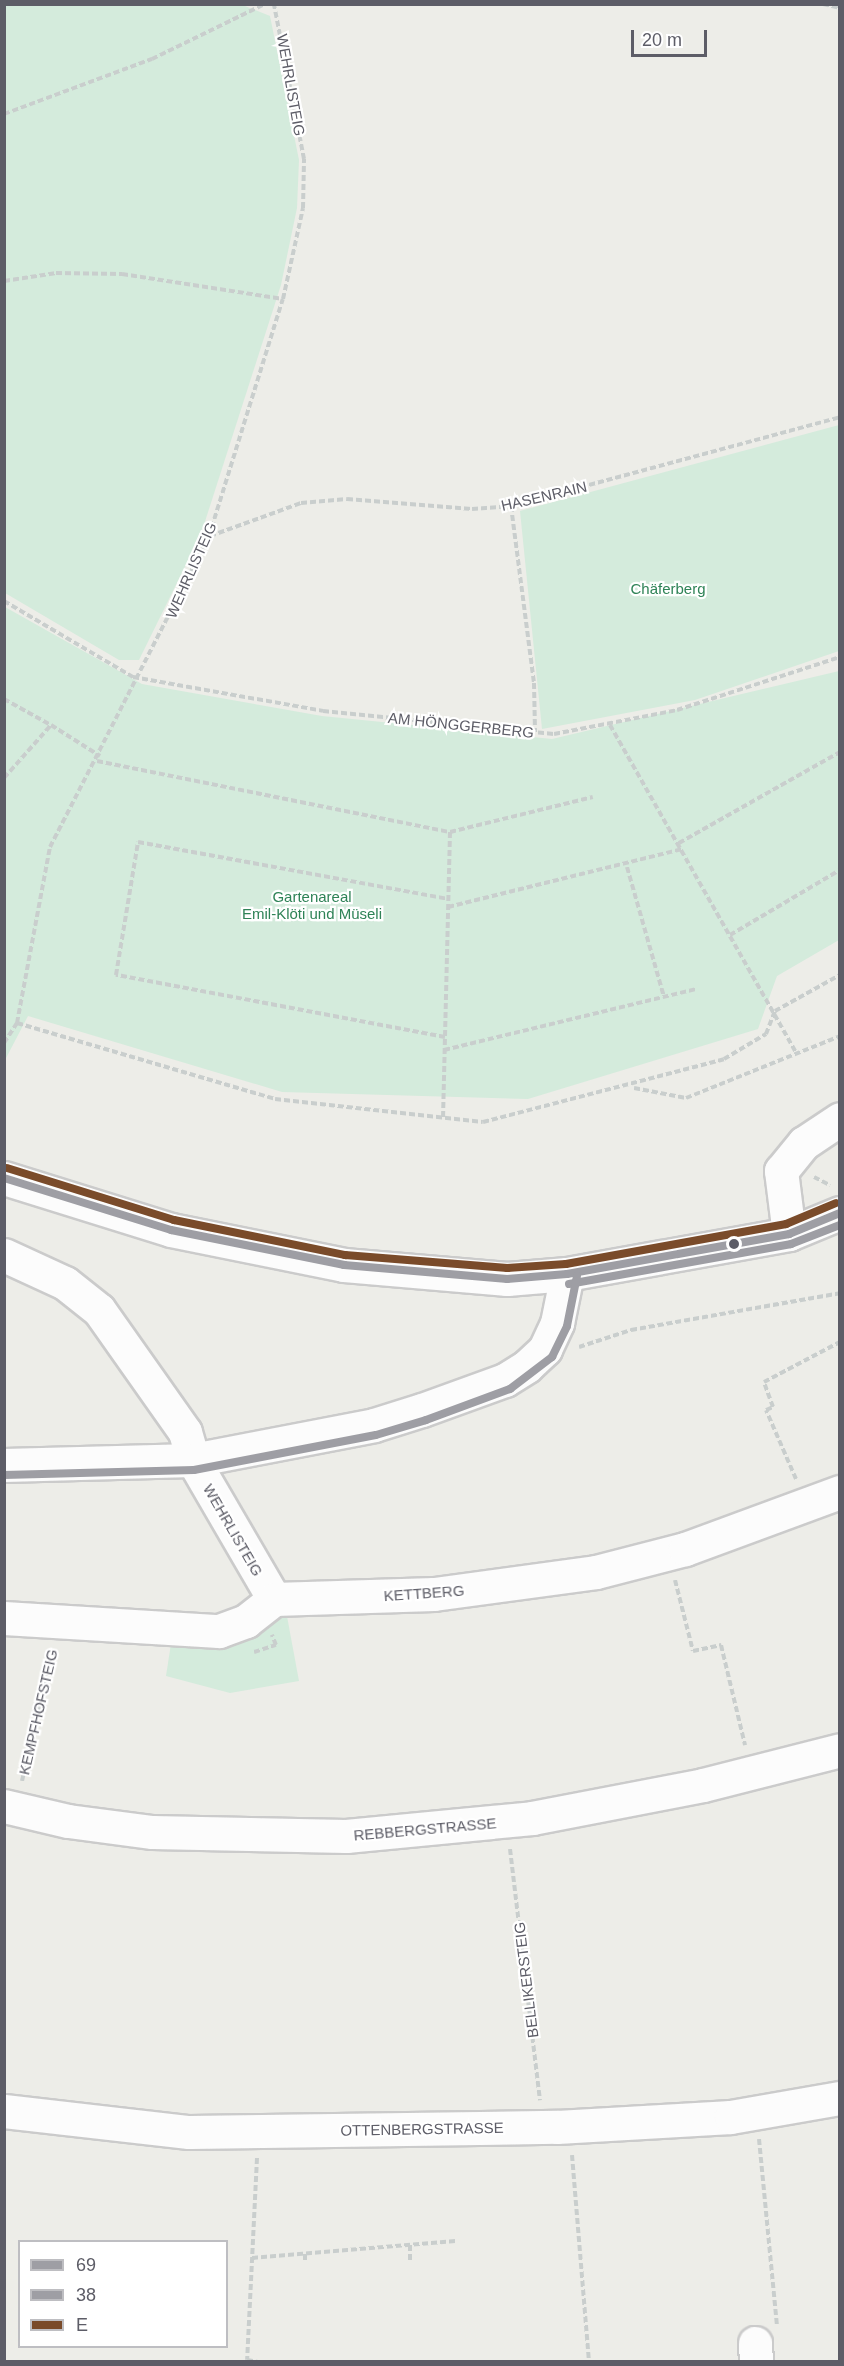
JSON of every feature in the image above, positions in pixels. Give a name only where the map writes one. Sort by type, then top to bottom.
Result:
[{"type":"street","points":[[789,1234],[781,1172],[804,1143],[840,1119]]},
{"type":"street","points":[[4,1178],[171,1230],[344,1265],[507,1279],[567,1274],[789,1234],[840,1214]]},
{"type":"street","name":"WEHRLISTEIG","points":[[4,1255],[65,1283],[99,1310],[185,1432],[193,1460],[274,1599]]},
{"type":"street","points":[[4,1465],[193,1460],[374,1425],[505,1380],[544,1349],[557,1323],[567,1274]]},
{"type":"street","name":"KETTBERG","points":[[274,1599],[434,1594],[596,1572],[668,1553],[795,1510],[840,1492]]},
{"type":"street","points":[[4,1618],[219,1631],[246,1621],[274,1599]]},
{"type":"street","name":"REBBERGSTRASSE","points":[[12,1798],[68,1821],[152,1832],[346,1836],[532,1818],[703,1785],[840,1750]]},
{"type":"street","name":"OTTENBERGSTRASSE","points":[[4,2111],[189,2132],[557,2127],[731,2117],[840,2098]]},
{"type":"path","points":[[4,114],[152,59],[265,4]]},
{"type":"path","name":"WEHRLISTEIG","points":[[5,1040],[17,1023],[50,847],[98,758],[134,677],[152,653],[209,536],[283,299],[303,208],[303,159],[274,4]]},
{"type":"path","points":[[823,4],[840,8]]},
{"type":"path","points":[[4,281],[56,273],[122,274],[283,299]]},
{"type":"path","name":"HASENRAIN","points":[[209,536],[313,502],[510,506],[840,417]]},
{"type":"path","points":[[510,506],[534,683],[535,732]]},
{"type":"path","name":"AM HÖNGGERBERG","points":[[4,601],[134,677],[323,711],[535,732],[610,724],[677,710],[840,657]]},
{"type":"path","points":[[4,699],[51,725],[98,758],[450,832],[593,796]]},
{"type":"path","points":[[610,724],[680,843],[797,1054]]},
{"type":"path","points":[[4,778],[51,725]]},
{"type":"path","points":[[680,843],[840,752]]},
{"type":"path","points":[[444,1119],[450,832]]},
{"type":"path","points":[[445,1037],[116,975],[138,842],[448,899]]},
{"type":"path","points":[[448,907],[627,867],[683,849]]},
{"type":"path","points":[[627,867],[664,997]]},
{"type":"path","points":[[729,935],[840,870]]},
{"type":"path","points":[[775,1011],[840,975]]},
{"type":"path","points":[[444,1050],[696,989]]},
{"type":"path","points":[[17,1023],[274,1099],[444,1119],[515,1117],[631,1088],[749,1047],[774,1024],[775,1011]]},
{"type":"path","points":[[631,1088],[686,1098],[840,1036]]},
{"type":"path","points":[[579,1347],[631,1330],[840,1293]]},
{"type":"path","points":[[795,1510],[790,1495],[801,1492],[766,1410],[773,1407],[764,1382],[840,1342]]},
{"type":"path","points":[[668,1553],[693,1652],[721,1645],[748,1757]]},
{"type":"path","name":"KEMPFHOFSTEIG","points":[[12,1798],[53,1645]]},
{"type":"path","name":"BELLIKERSTEIG","points":[[510,1845],[540,2103]]},
{"type":"path","points":[[759,2138],[763,2347]]},
{"type":"path","points":[[571,2143],[590,2361]]},
{"type":"path","points":[[258,2151],[247,2360],[258,2361]]},
{"type":"path","points":[[252,2258],[455,2241]]},
{"type":"path","points":[[410,2245],[410,2260]]},
{"type":"path","points":[[305,2254],[305,2262]]},
{"type":"green space","points":[[240,4],[270,16],[299,160],[297,208],[281,285],[201,534],[139,660],[119,660],[5,593],[5,5]]},
{"type":"green space","name":"Chäferberg","points":[[839,425],[839,651],[695,700],[542,729],[520,511]]},
{"type":"green space","name":"Gartenareal Emil-Klöti und Müseli","points":[[5,607],[142,684],[322,716],[552,739],[839,671],[839,940],[777,976],[758,1029],[528,1099],[282,1092],[28,1016],[5,1060]]},
{"type":"green space","points":[[286,1611],[299,1681],[230,1693],[166,1676],[172,1637]]},
{"type":"transit line","name":"E","points":[[7,1168],[174,1220],[345,1255],[507,1268],[566,1264],[786,1224],[836,1203]]},
{"type":"transit line","name":"69","points":[[4,1178],[171,1230],[344,1265],[507,1279],[567,1274],[789,1234],[840,1213]]},
{"type":"transit line","name":"38","points":[[569,1284],[791,1244],[840,1225]]},
{"type":"transit line","name":"38","points":[[4,1475],[194,1470],[376,1435],[426,1420],[510,1389],[552,1357],[567,1326],[577,1276]]}]
